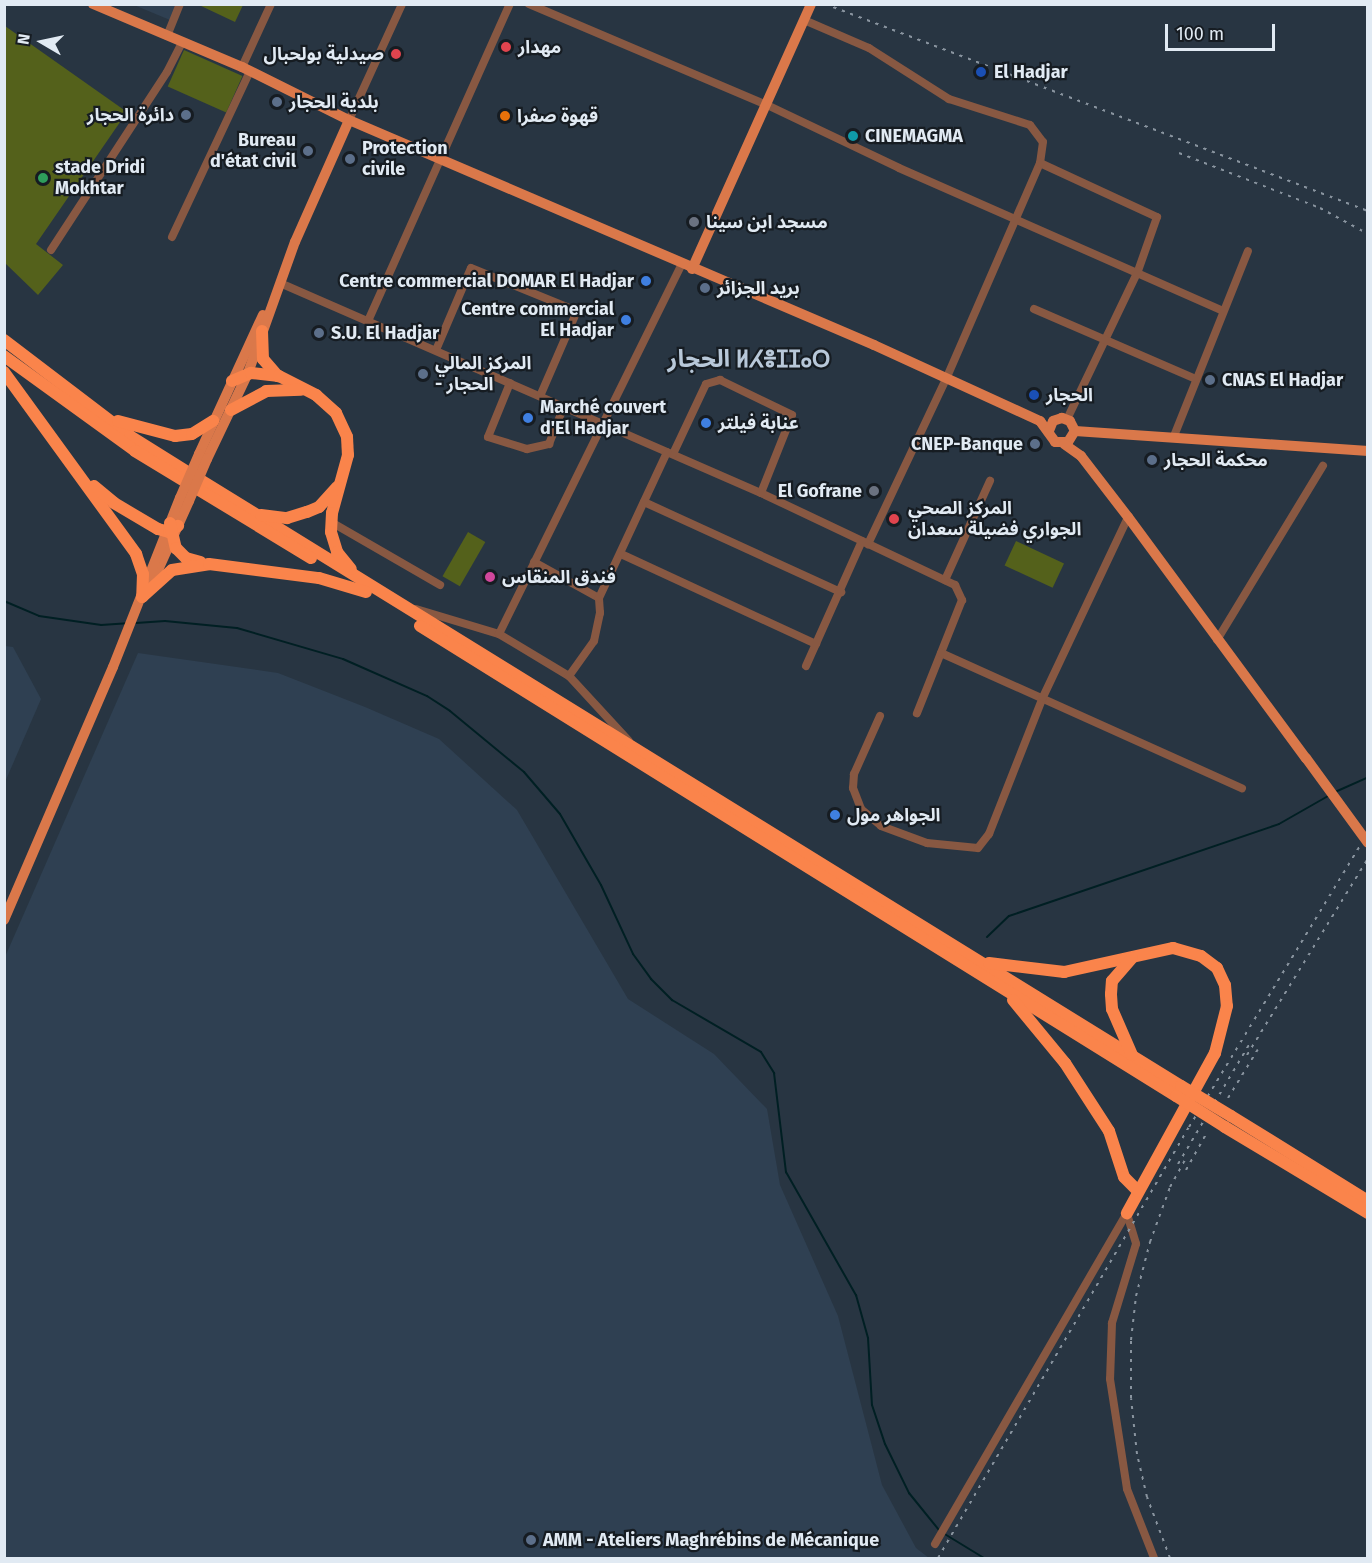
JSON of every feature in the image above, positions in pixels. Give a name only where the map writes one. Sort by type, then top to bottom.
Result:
[{"type":"highway","points":[[262,331],[263,359],[279,376],[330,406],[344,429],[348,455],[331,522],[337,552],[364,586]]},
{"type":"highway","points":[[4,340],[103,416],[364,586],[1002,988],[1179,1091],[1368,1213]]},
{"type":"highway","points":[[4,356],[135,451],[364,586],[403,606],[635,748],[1132,1056],[1179,1091]]},
{"type":"highway","points":[[4,372],[69,458],[136,554],[143,574],[141,599]]},
{"type":"highway","points":[[232,381],[248,373],[279,376]]},
{"type":"highway","points":[[231,410],[266,391],[308,391]]},
{"type":"highway","points":[[103,416],[140,430],[175,436],[192,434],[213,421]]},
{"type":"highway","points":[[69,458],[107,498],[171,530],[186,558],[209,564],[364,586]]},
{"type":"highway","points":[[254,513],[287,518],[307,512],[320,507],[342,481]]},
{"type":"highway","points":[[141,599],[172,570],[209,564]]},
{"type":"highway","points":[[982,962],[1064,972],[1173,948],[1201,956],[1217,968],[1225,985],[1227,1006],[1215,1053],[1126,1213]]},
{"type":"highway","points":[[1132,1056],[1112,1009],[1111,994],[1112,981],[1135,956]]},
{"type":"highway","points":[[1002,988],[1041,1030],[1065,1063],[1109,1131],[1124,1177],[1138,1191]]},
{"type":"highway","points":[[1228,1122],[1368,1201]]},
{"type":"main road","points":[[93,4],[246,69],[349,120],[1051,426],[1066,419],[1075,433],[1081,456]]},
{"type":"main road","points":[[687,267],[811,4]]},
{"type":"main road","points":[[4,920],[185,500],[203,456],[213,421],[280,283],[349,120]]},
{"type":"main road","points":[[203,456],[231,410],[248,373],[270,305]]},
{"type":"main road","points":[[1051,426],[1055,442],[1064,444],[1081,456],[1368,843]]},
{"type":"main road","points":[[1064,444],[1075,433],[1174,436],[1368,451]]},
{"type":"street","points":[[166,36],[180,4]]},
{"type":"street","points":[[172,237],[246,69],[271,4]]},
{"type":"street","points":[[349,120],[402,4]]},
{"type":"street","points":[[368,321],[510,4]]},
{"type":"street","points":[[529,4],[765,104],[1014,219],[1138,271],[1223,311]]},
{"type":"street","points":[[804,20],[869,48],[950,99],[1030,125],[1043,142],[1040,163],[946,379],[806,666]]},
{"type":"street","points":[[51,250],[167,72],[182,42]]},
{"type":"street","points":[[1040,163],[1156,215],[1138,271],[1107,339],[1066,419]]},
{"type":"street","points":[[1174,436],[1248,251]]},
{"type":"street","points":[[499,634],[603,424],[687,267]]},
{"type":"street","points":[[436,350],[471,268],[577,311],[540,396]]},
{"type":"street","points":[[280,283],[761,493],[958,587],[962,600],[917,713]]},
{"type":"street","points":[[1034,309],[1197,379]]},
{"type":"street","points":[[569,676],[594,641],[600,613],[599,598],[644,502],[706,384],[720,380],[788,411],[793,417],[761,493]]},
{"type":"street","points":[[510,383],[488,437],[527,449],[549,444],[564,406]]},
{"type":"street","points":[[1218,640],[1323,466]]},
{"type":"street","points":[[945,580],[990,481]]},
{"type":"street","points":[[644,502],[841,592]]},
{"type":"street","points":[[880,716],[854,774],[853,788],[861,809],[881,826],[927,843],[978,848],[993,825],[1043,697],[1128,517]]},
{"type":"street","points":[[331,522],[440,585]]},
{"type":"street","points":[[621,554],[816,644]]},
{"type":"street","points":[[534,562],[599,598]]},
{"type":"street","points":[[403,606],[499,634],[569,676],[635,748]]},
{"type":"street","points":[[941,652],[1242,788]]},
{"type":"street","points":[[934,1544],[1126,1213]]},
{"type":"street","points":[[1126,1213],[1136,1244],[1112,1323],[1110,1379],[1127,1489],[1154,1558]]},
{"type":"shaded area","points":[[134,5],[177,5],[170,20]]},
{"type":"shaded area","points":[[5,646],[13,647],[41,699],[5,782]]},
{"type":"shaded area","points":[[138,653],[278,673],[365,707],[439,739],[517,810],[628,999],[714,1054],[767,1109],[780,1185],[838,1316],[882,1485],[916,1548],[929,1558],[5,1558],[5,957]]},
{"type":"green space","points":[[243,4],[235,22],[199,5]]},
{"type":"green space","name":"stade Dridi Mokhtar","points":[[5,26],[127,112],[36,244],[63,265],[38,295],[5,263]]},
{"type":"green space","points":[[184,50],[242,76],[226,113],[168,87]]},
{"type":"green space","points":[[468,532],[485,542],[460,586],[442,576]]},
{"type":"green space","points":[[1016,541],[1064,563],[1053,588],[1005,565]]},
{"type":"waterway","points":[[4,601],[39,616],[101,625],[127,623]]},
{"type":"waterway","points":[[136,623],[165,621],[237,628],[343,659],[427,696],[450,711],[524,772],[560,814],[601,885],[633,954],[651,979],[672,1000],[761,1052],[774,1073],[786,1172],[856,1295],[868,1338],[872,1405],[885,1444],[909,1493],[939,1530]]},
{"type":"waterway","points":[[1335,792],[1368,777]]},
{"type":"waterway","points":[[987,937],[1009,916],[1279,824],[1328,796]]},
{"type":"waterway","points":[[943,1533],[984,1558]]},
{"type":"railway","points":[[825,4],[1368,211]]},
{"type":"railway","points":[[1179,153],[1320,208],[1368,234]]},
{"type":"railway","points":[[938,1558],[1189,1127],[1368,833]]},
{"type":"railway","points":[[1247,1055],[1368,858]]},
{"type":"railway","points":[[1178,1164],[1249,1045]]},
{"type":"railway","points":[[1228,1098],[1258,1049]]},
{"type":"railway","points":[[1186,1170],[1206,1134]]},
{"type":"railway","points":[[1170,1558],[1147,1497],[1137,1454],[1131,1398],[1131,1340],[1136,1296],[1150,1242],[1170,1187],[1186,1158]]},
{"type":"place","name":"مهدار","points":[[506,47]]},
{"type":"place","name":"صيدلية بولحبال","points":[[396,54]]},
{"type":"place","name":"El Hadjar","points":[[981,72]]},
{"type":"place","name":"بلدية الحجار","points":[[277,102]]},
{"type":"place","name":"دائرة الحجار","points":[[186,115]]},
{"type":"place","name":"قهوة صفرا","points":[[505,116]]},
{"type":"place","name":"CINEMAGMA","points":[[853,136]]},
{"type":"place","name":"Bureau d'état civil","points":[[308,151]]},
{"type":"place","name":"Protection civile","points":[[350,159]]},
{"type":"place","name":"stade Dridi Mokhtar","points":[[43,178]]},
{"type":"place","name":"مسجد ابن سينا","points":[[694,222]]},
{"type":"place","name":"Centre commercial DOMAR El Hadjar","points":[[646,281]]},
{"type":"place","name":"بريد الجزائر","points":[[705,288]]},
{"type":"place","name":"Centre commercial El Hadjar","points":[[626,320]]},
{"type":"place","name":"S.U. El Hadjar","points":[[319,333]]},
{"type":"place","name":"المركز المالي - الحجار","points":[[423,374]]},
{"type":"place","name":"CNAS El Hadjar","points":[[1210,380]]},
{"type":"place","name":"الحجار","points":[[1034,395]]},
{"type":"place","name":"Marché couvert d'El Hadjar","points":[[528,418]]},
{"type":"place","name":"عنابة فيلتر","points":[[706,423]]},
{"type":"place","name":"CNEP-Banque","points":[[1035,444]]},
{"type":"place","name":"محكمة الحجار","points":[[1152,460]]},
{"type":"place","name":"El Gofrane","points":[[874,491]]},
{"type":"place","name":"المركز الصحي الجواري فضيلة سعدان","points":[[894,519]]},
{"type":"place","name":"فندق المنقاس","points":[[490,577]]},
{"type":"place","name":"الجواهر مول","points":[[835,815]]},
{"type":"place","name":"AMM - Ateliers Maghrébins de Mécanique","points":[[531,1540]]},
{"type":"district","name":"الحجار ⵍⵃⴻⵊⵊⴰⵔ","points":[[749,360]]}]
